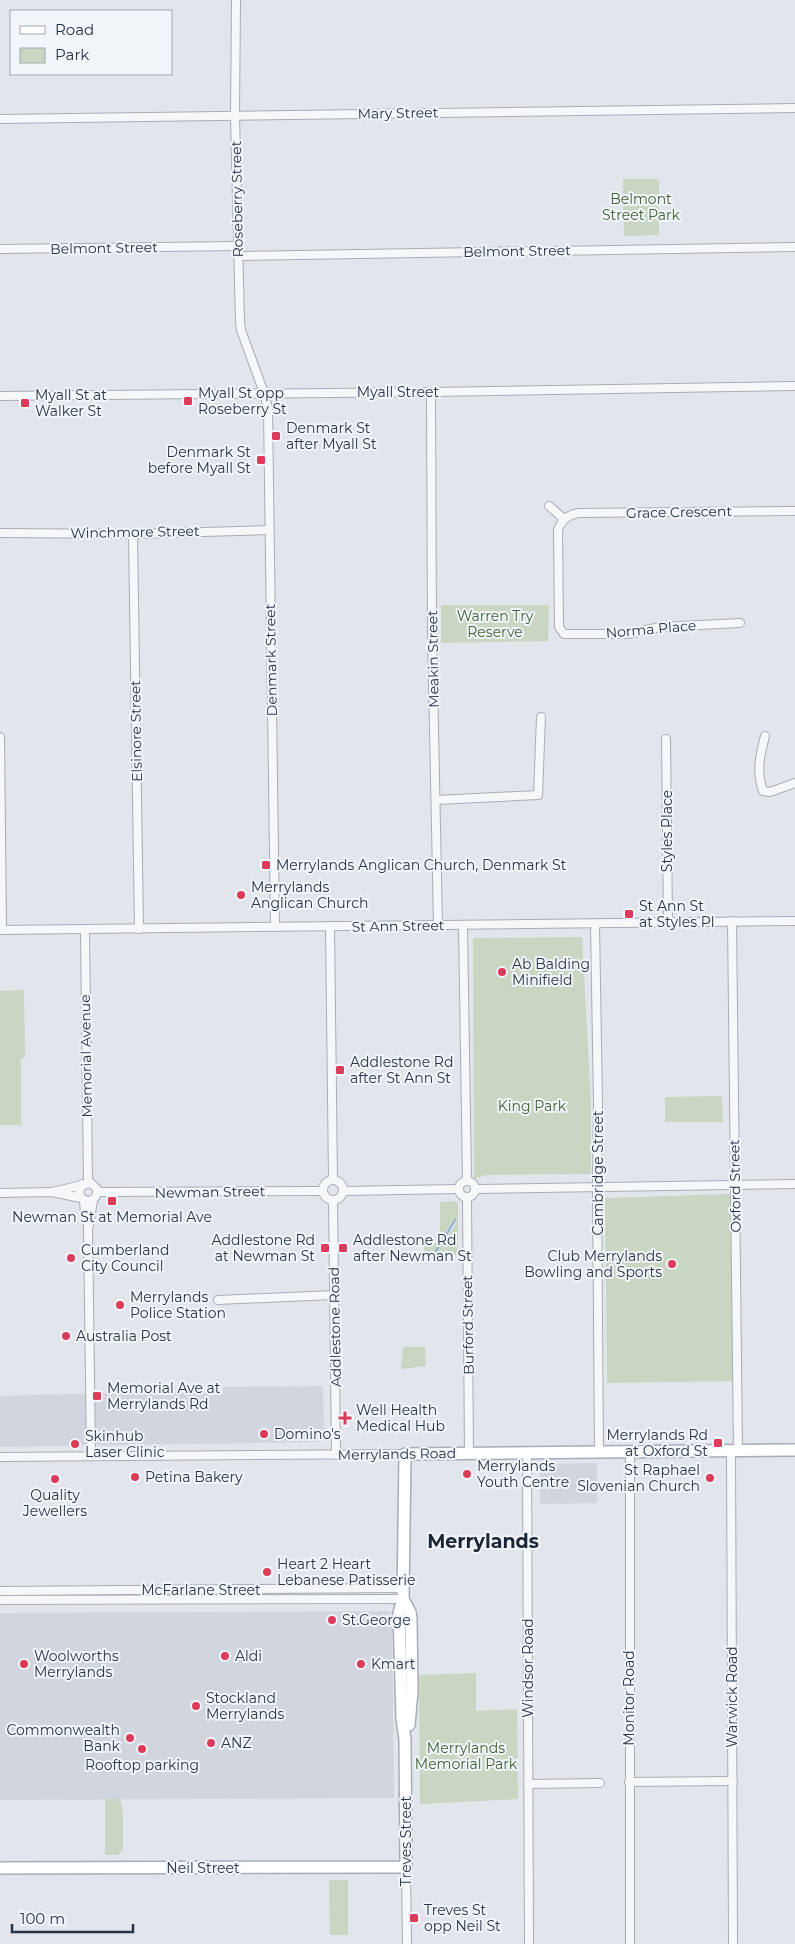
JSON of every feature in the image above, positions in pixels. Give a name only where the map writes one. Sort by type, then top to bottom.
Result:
[{"type":"main road","name":"Merrylands Road","points":[[405,1454],[795,1450]]},
{"type":"main road","name":"Treves Street","points":[[405,1454],[403,1594],[399,1612],[402,1719],[406,1739],[406,1867]]},
{"type":"main road","name":"Neil Street","points":[[0,1868],[406,1867]]},
{"type":"street","name":"Roseberry Street","points":[[236,0],[235,116],[240,330],[264,393]]},
{"type":"street","name":"Mary Street","points":[[0,118],[795,108]]},
{"type":"street","name":"Belmont Street","points":[[0,249],[238,246]]},
{"type":"street","name":"Belmont Street","points":[[238,256],[795,247]]},
{"type":"street","name":"Myall Street","points":[[0,396],[795,386]]},
{"type":"street","name":"Meakin Street","points":[[431,392],[432,631],[438,925]]},
{"type":"street","name":"Denmark Street","points":[[264,393],[268,410],[275,927]]},
{"type":"street","points":[[549,506],[564,519]]},
{"type":"street","name":"Grace Crescent","points":[[564,519],[571,514],[579,513],[795,511]]},
{"type":"street","name":"Norma Place","points":[[564,519],[558,530],[559,627],[562,633],[569,635],[628,634],[660,627],[740,623]]},
{"type":"street","name":"Winchmore Street","points":[[0,533],[133,534],[269,530]]},
{"type":"street","name":"Elsinore Street","points":[[133,534],[139,929]]},
{"type":"street","points":[[436,800],[538,795],[541,717]]},
{"type":"street","points":[[765,736],[759,763],[759,781],[763,791],[770,792],[795,783]]},
{"type":"street","points":[[0,737],[1,930]]},
{"type":"street","name":"Styles Place","points":[[666,740],[668,923]]},
{"type":"street","name":"St Ann Street","points":[[1,930],[795,921]]},
{"type":"street","name":"Oxford Street","points":[[732,922],[735,1185],[734,1450]]},
{"type":"street","name":"Cambridge Street","points":[[594,924],[598,1104],[599,1452]]},
{"type":"street","points":[[463,925],[467,1180]]},
{"type":"street","points":[[330,926],[333,1180]]},
{"type":"street","name":"Memorial Avenue","points":[[85,930],[85,1183]]},
{"type":"street","points":[[333,1180],[341,1185],[343,1190]]},
{"type":"street","points":[[333,1180],[327,1182],[324,1191],[328,1198],[333,1200],[339,1198],[343,1190]]},
{"type":"street","points":[[467,1180],[460,1184],[459,1189],[462,1196],[467,1197],[474,1194],[476,1189]]},
{"type":"street","points":[[467,1180],[474,1184],[476,1189]]},
{"type":"street","points":[[85,1183],[79,1192],[83,1199],[88,1226]]},
{"type":"street","points":[[52,1192],[85,1183],[94,1184],[98,1192],[93,1200],[88,1226],[91,1456]]},
{"type":"street","points":[[476,1189],[795,1184]]},
{"type":"street","points":[[343,1190],[459,1189]]},
{"type":"street","name":"Newman Street","points":[[98,1192],[324,1191]]},
{"type":"street","points":[[0,1193],[52,1192],[93,1200]]},
{"type":"street","name":"Burford Street","points":[[467,1197],[469,1454]]},
{"type":"street","name":"Addlestone Road","points":[[333,1200],[336,1455]]},
{"type":"street","points":[[218,1300],[334,1295]]},
{"type":"street","name":"Warwick Road","points":[[733,1944],[734,1450]]},
{"type":"street","name":"Monitor Road","points":[[630,1452],[630,1944]]},
{"type":"street","name":"Windsor Road","points":[[527,1453],[529,1944]]},
{"type":"street","name":"Merrylands Road","points":[[0,1457],[405,1454]]},
{"type":"street","name":"McFarlane Street","points":[[0,1591],[403,1594]]},
{"type":"street","name":"McFarlane Street","points":[[0,1600],[403,1594]]},
{"type":"street","points":[[629,1782],[733,1781]]},
{"type":"street","points":[[528,1784],[600,1783]]},
{"type":"street","name":"Treves Street","points":[[406,1867],[407,1944]]},
{"type":"shaded area","points":[[323,1386],[324,1440],[320,1442],[0,1447],[0,1396],[175,1391],[176,1393],[223,1393],[223,1387]]},
{"type":"shaded area","points":[[597,1463],[597,1503],[540,1504],[540,1467],[544,1464]]},
{"type":"shaded area","name":"Stockland Merrylands","points":[[389,1611],[392,1614],[394,1798],[0,1800],[0,1613]]},
{"type":"green space","name":"Belmont Street Park","points":[[623,179],[659,179],[659,235],[624,236]]},
{"type":"green space","name":"Warren Try Reserve","points":[[441,605],[549,605],[548,641],[441,643]]},
{"type":"green space","name":"King Park","points":[[582,937],[591,1104],[591,1174],[486,1175],[474,1179],[473,938]]},
{"type":"green space","points":[[24,990],[25,1058],[21,1058],[21,1125],[0,1125],[0,991]]},
{"type":"green space","points":[[722,1096],[723,1122],[665,1122],[665,1097]]},
{"type":"green space","points":[[730,1194],[736,1381],[607,1383],[605,1198]]},
{"type":"green space","points":[[454,1201],[458,1204],[458,1255],[436,1255],[457,1222],[453,1219],[432,1255],[424,1256],[424,1243],[436,1243],[440,1239],[440,1202]]},
{"type":"green space","points":[[403,1347],[425,1347],[426,1366],[401,1369]]},
{"type":"green space","name":"Merrylands Memorial Park","points":[[476,1673],[476,1711],[517,1709],[518,1799],[420,1804],[419,1675]]},
{"type":"green space","points":[[105,1799],[120,1799],[123,1811],[123,1850],[118,1855],[105,1855]]},
{"type":"green space","points":[[329,1880],[348,1880],[348,1935],[330,1935]]},
{"type":"waterway","points":[[435,1253],[455,1220]]},
{"type":"place","name":"Myall St opp Roseberry St","points":[[188,401]]},
{"type":"place","name":"Myall St at Walker St","points":[[25,403]]},
{"type":"place","name":"Denmark St after Myall St","points":[[276,436]]},
{"type":"place","name":"Denmark St before Myall St","points":[[261,460]]},
{"type":"place","name":"Merrylands Anglican Church, Denmark St","points":[[266,865]]},
{"type":"place","name":"Merrylands Anglican Church","points":[[241,895]]},
{"type":"place","name":"St Ann St at Styles Pl","points":[[629,914]]},
{"type":"place","name":"Ab Balding Minifield","points":[[502,972]]},
{"type":"place","name":"Addlestone Rd after St Ann St","points":[[340,1070]]},
{"type":"place","name":"Newman St at Memorial Ave","points":[[112,1201]]},
{"type":"place","name":"Addlestone Rd at Newman St","points":[[325,1248]]},
{"type":"place","name":"Addlestone Rd after Newman St","points":[[343,1248]]},
{"type":"place","name":"Cumberland City Council","points":[[71,1258]]},
{"type":"place","name":"Club Merrylands Bowling and Sports","points":[[672,1264]]},
{"type":"place","name":"Merrylands Police Station","points":[[120,1305]]},
{"type":"place","name":"Australia Post","points":[[66,1336]]},
{"type":"place","name":"Memorial Ave at Merrylands Rd","points":[[97,1396]]},
{"type":"place","name":"Well Health Medical Hub","points":[[345,1418]]},
{"type":"place","name":"Domino's","points":[[264,1434]]},
{"type":"place","name":"Merrylands Rd at Oxford St","points":[[718,1443]]},
{"type":"place","name":"Skinhub Laser Clinic","points":[[75,1444]]},
{"type":"place","name":"Merrylands Youth Centre","points":[[467,1474]]},
{"type":"place","name":"Petina Bakery","points":[[135,1477]]},
{"type":"place","name":"St Raphael Slovenian Church","points":[[710,1478]]},
{"type":"place","name":"Quality Jewellers","points":[[55,1479]]},
{"type":"place","name":"Heart 2 Heart Lebanese Patisserie","points":[[267,1572]]},
{"type":"place","name":"St.George","points":[[332,1620]]},
{"type":"place","name":"Aldi","points":[[225,1656]]},
{"type":"place","name":"Woolworths Merrylands","points":[[24,1664]]},
{"type":"place","name":"Kmart","points":[[361,1664]]},
{"type":"place","name":"Stockland Merrylands","points":[[196,1706]]},
{"type":"place","name":"Commonwealth Bank","points":[[130,1738]]},
{"type":"place","name":"ANZ","points":[[211,1743]]},
{"type":"place","name":"Rooftop parking","points":[[142,1749]]},
{"type":"place","name":"Treves St opp Neil St","points":[[414,1918]]},
{"type":"district","name":"Merrylands","points":[[483,1541]]}]
